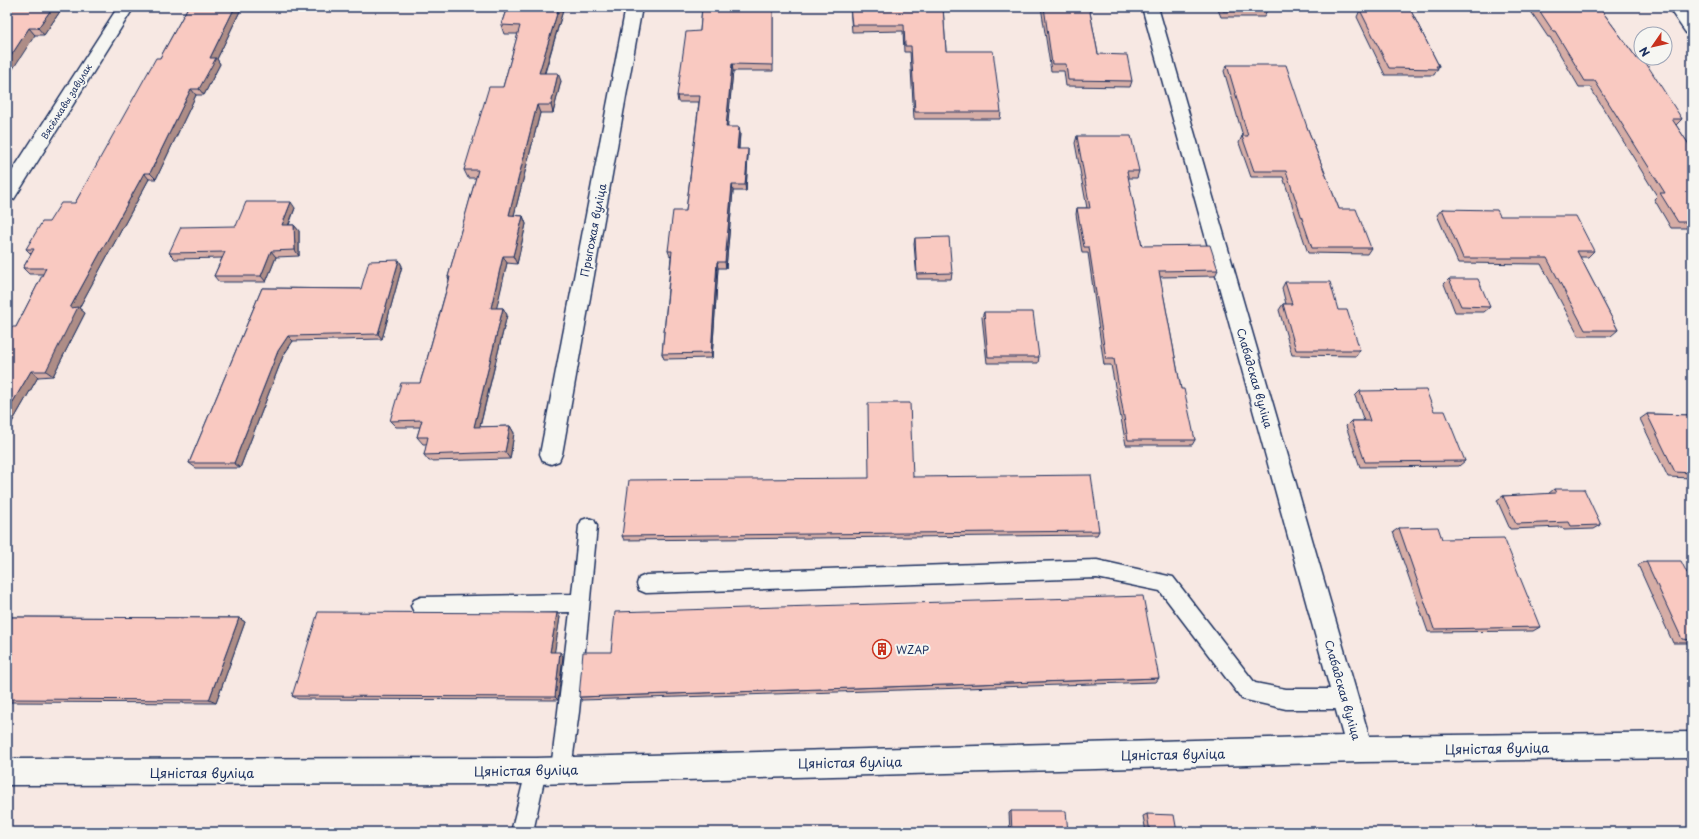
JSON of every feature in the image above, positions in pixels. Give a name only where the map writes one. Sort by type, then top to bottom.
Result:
[{"type":"street","name":"Вясёлкавы завулак","points":[[7,194],[126,7]]},
{"type":"street","name":"Прыгожая вуліца","points":[[551,454],[634,7]]},
{"type":"street","name":"Слабадская вуліца","points":[[1150,7],[1360,749]]},
{"type":"street","points":[[1676,7],[1692,29]]},
{"type":"street","name":"Цяністая вуліца","points":[[7,772],[548,770],[1360,749],[1692,745]]},
{"type":"lane","points":[[522,832],[548,770],[569,712],[588,526]]},
{"type":"lane","points":[[646,584],[1097,569],[1166,583],[1249,692],[1286,699],[1346,699]]},
{"type":"lane","points":[[421,606],[580,603]]},
{"type":"building","points":[[7,7],[53,7],[38,28],[29,28],[7,62]]},
{"type":"building","points":[[188,7],[235,7],[210,58],[216,58],[199,89],[191,89],[150,173],[144,173],[70,308],[78,307],[46,371],[31,371],[7,412],[7,327],[16,327],[46,268],[23,268],[34,249],[26,249],[42,222],[49,222],[61,203],[75,203],[156,58],[160,58]]},
{"type":"building","points":[[507,7],[559,7],[539,73],[558,73],[551,105],[537,105],[509,215],[523,216],[513,256],[503,256],[491,308],[503,308],[474,427],[510,426],[505,452],[424,455],[428,437],[417,437],[422,420],[390,421],[401,383],[420,383],[424,370],[478,170],[464,170],[489,87],[503,87],[520,26],[501,25]]},
{"type":"building","points":[[702,7],[773,7],[773,65],[732,64],[726,127],[739,127],[737,149],[748,149],[745,185],[732,185],[725,262],[717,262],[711,353],[662,354],[672,251],[668,251],[673,211],[686,211],[700,96],[677,96],[686,32],[700,31]]},
{"type":"building","points":[[850,7],[943,7],[946,51],[993,51],[1001,112],[915,112],[911,46],[905,46],[904,25],[852,25]]},
{"type":"building","points":[[1044,7],[1089,7],[1098,54],[1127,55],[1132,81],[1068,80],[1066,64],[1052,64]]},
{"type":"building","points":[[1222,7],[1266,7],[1267,10],[1223,11]]},
{"type":"building","points":[[1373,7],[1409,7],[1439,66],[1436,66],[1438,69],[1389,68],[1360,10],[1375,10]]},
{"type":"building","points":[[1537,7],[1599,7],[1633,53],[1633,66],[1648,66],[1682,119],[1672,119],[1692,149],[1692,222],[1678,222],[1660,193],[1665,193],[1595,81],[1585,81],[1555,31],[1553,31]]},
{"type":"building","points":[[1227,65],[1286,65],[1307,127],[1339,209],[1356,209],[1371,248],[1312,248],[1286,171],[1254,171],[1242,136],[1248,136]]},
{"type":"building","points":[[1077,136],[1131,136],[1139,171],[1127,171],[1142,246],[1210,245],[1218,270],[1159,271],[1181,389],[1184,389],[1195,440],[1128,440],[1114,359],[1106,359],[1089,247],[1084,247],[1077,208],[1090,208]]},
{"type":"building","points":[[246,202],[291,202],[282,225],[294,225],[295,250],[271,251],[261,276],[214,276],[225,252],[169,253],[181,227],[236,226]]},
{"type":"building","points":[[1442,209],[1497,210],[1500,216],[1576,216],[1594,251],[1577,251],[1618,330],[1585,330],[1547,258],[1463,258]]},
{"type":"building","points":[[949,237],[952,273],[917,274],[915,238]]},
{"type":"building","points":[[399,260],[378,334],[288,336],[278,351],[234,463],[189,463],[262,288],[361,289],[369,261]]},
{"type":"building","points":[[1449,279],[1478,279],[1490,307],[1461,306]]},
{"type":"building","points":[[1285,282],[1330,282],[1338,310],[1347,310],[1360,350],[1296,350],[1283,304],[1292,304]]},
{"type":"building","points":[[984,312],[1033,312],[1039,357],[988,357]]},
{"type":"building","points":[[1426,390],[1434,411],[1445,411],[1465,461],[1365,462],[1351,421],[1370,421],[1360,391]]},
{"type":"building","points":[[868,403],[910,403],[913,477],[1091,475],[1099,531],[622,536],[629,480],[869,478]]},
{"type":"building","points":[[1647,414],[1692,415],[1692,473],[1675,472]]},
{"type":"building","points":[[1554,489],[1584,489],[1601,525],[1571,526],[1569,522],[1516,524],[1503,496],[1556,493]]},
{"type":"building","points":[[1438,527],[1442,539],[1504,538],[1540,627],[1434,629],[1399,528]]},
{"type":"building","points":[[1646,561],[1681,561],[1687,573],[1692,573],[1692,640],[1682,639]]},
{"type":"building","name":"WZAP","points":[[1143,596],[1159,678],[579,697],[583,652],[611,652],[615,612]]},
{"type":"building","points":[[318,612],[557,613],[550,652],[560,652],[555,697],[292,696]]},
{"type":"building","points":[[7,617],[239,618],[209,700],[7,699]]},
{"type":"building","points":[[1011,811],[1066,811],[1068,832],[1012,832]]},
{"type":"building","points":[[1147,814],[1174,815],[1177,832],[1150,832]]},
{"type":"place","name":"WZAP","points":[[882,649]]}]
